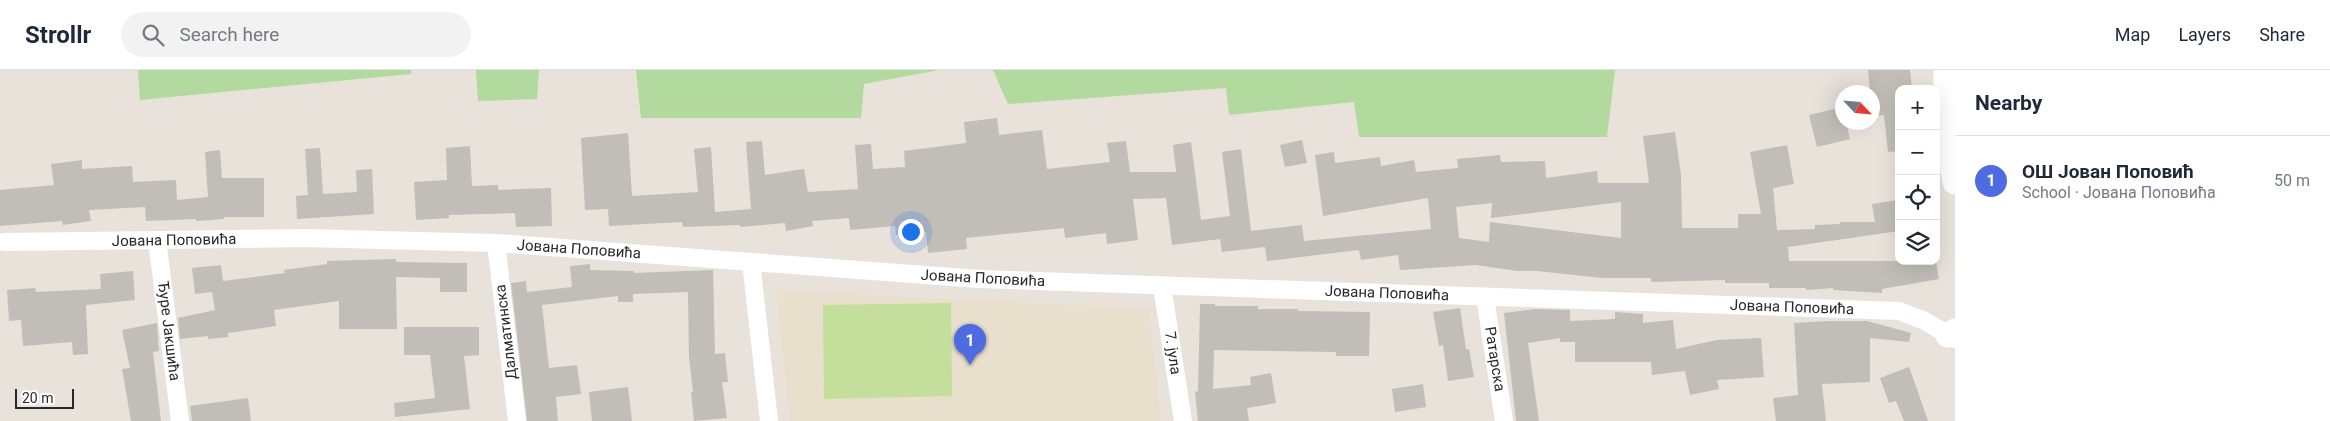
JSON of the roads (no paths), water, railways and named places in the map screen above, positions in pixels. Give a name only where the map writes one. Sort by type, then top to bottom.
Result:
[{"type":"street","points":[[1946,70],[1946,130],[1955,182]]},
{"type":"street","name":"Јована Поповића","points":[[4,242],[305,238],[496,243],[979,279],[1899,311],[1953,335]]},
{"type":"street","name":"Ђуре Јакшића","points":[[157,240],[180,421]]},
{"type":"street","name":"Далматинска","points":[[496,243],[517,421]]},
{"type":"street","points":[[751,262],[769,421]]},
{"type":"street","name":"7. јула","points":[[1162,286],[1183,421]]},
{"type":"street","name":"Ратарска","points":[[1485,297],[1504,421]]},
{"type":"place","name":"ОШ Јован Поповић","points":[[970,365]]}]
